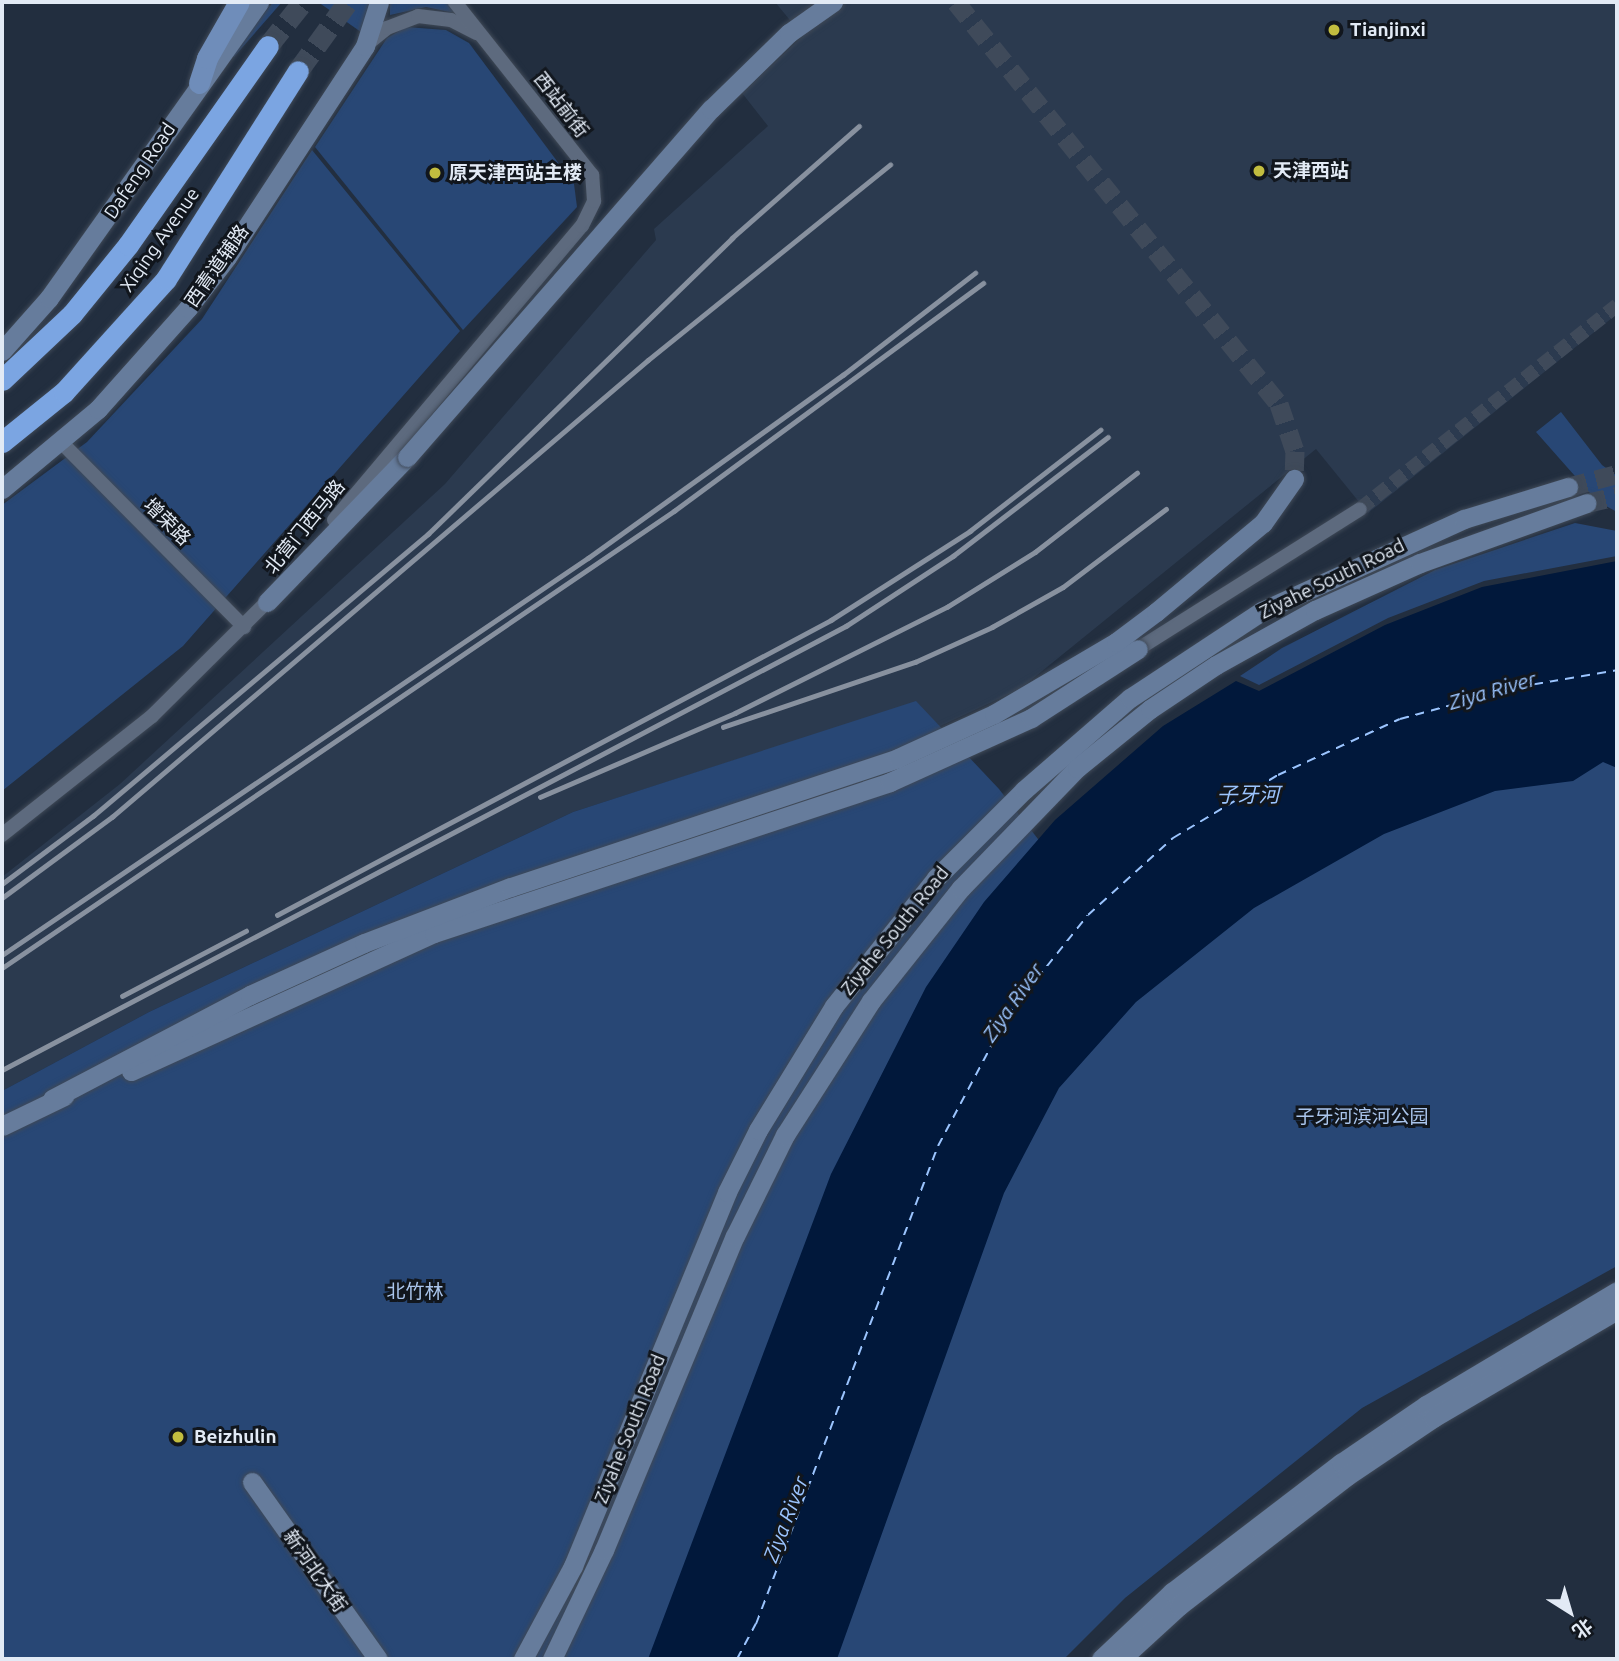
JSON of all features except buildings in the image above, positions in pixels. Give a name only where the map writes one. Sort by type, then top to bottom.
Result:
[{"type":"highway","name":"Xiqing Avenue","points":[[2,380],[72,314],[128,246],[268,46]]},
{"type":"highway","name":"Xiqing Avenue","points":[[2,442],[64,393],[166,279],[298,71]]},
{"type":"main road","points":[[199,83],[206,58],[239,2]]},
{"type":"street","points":[[199,83],[259,2]]},
{"type":"street","name":"西青道辅路","points":[[2,489],[62,443],[144,362],[188,308],[226,257],[365,46],[379,2]]},
{"type":"street","name":"西站前街","points":[[455,2],[592,175],[594,201]]},
{"type":"street","points":[[267,603],[407,457],[710,109],[772,47],[833,2]]},
{"type":"street","points":[[365,46],[387,28],[418,16],[452,20],[484,37]]},
{"type":"street","name":"Dafeng Road","points":[[80,257],[199,83]]},
{"type":"street","name":"北营门西马路","points":[[2,834],[152,716],[267,603],[470,355],[582,226],[594,201]]},
{"type":"street","points":[[2,334],[80,257]]},
{"type":"street","points":[[2,351],[80,257]]},
{"type":"street","name":"增荣路","points":[[62,443],[244,627]]},
{"type":"street","points":[[2,1126],[250,995],[364,943],[511,887],[898,758],[994,714],[1116,642],[1178,595],[1263,523],[1294,479]]},
{"type":"street","name":"Ziyahe South Road","points":[[523,1659],[573,1566],[727,1192],[758,1130],[834,1006],[936,878],[1089,731],[1169,669],[1252,617],[1464,519],[1568,487]]},
{"type":"street","name":"Ziyahe South Road","points":[[552,1659],[604,1550],[735,1236],[785,1135],[870,1001],[961,888],[1077,768],[1150,709],[1216,665],[1315,610],[1409,568],[1587,503]]},
{"type":"street","points":[[52,1099],[109,1081],[434,933],[890,782],[1031,718],[1360,509]]},
{"type":"street","points":[[1101,1659],[1182,1584],[1341,1463],[1426,1405],[1617,1291]]},
{"type":"street","points":[[1121,1659],[1179,1606],[1347,1476],[1433,1418],[1617,1310]]},
{"type":"street","name":"新河北大街","points":[[252,1482],[378,1659]]},
{"type":"shaded area","name":"天津西站","points":[[775,2],[1617,2],[1617,314],[1368,513],[1316,449],[1020,689],[938,727],[916,702],[573,812],[149,1012],[2,1091],[2,877],[120,784],[445,484],[656,240],[654,229],[768,126],[742,93],[803,36]]},
{"type":"green space","points":[[273,2],[282,2],[234,57],[232,55]]},
{"type":"green space","points":[[318,2],[371,2],[361,32]]},
{"type":"green space","points":[[390,2],[447,2],[459,14],[426,7],[390,15]]},
{"type":"green space","points":[[406,27],[446,30],[469,43],[574,184],[577,207],[463,330],[315,147],[387,38]]},
{"type":"green space","points":[[312,150],[460,331],[183,646],[2,791],[2,505],[87,442],[202,319]]},
{"type":"green space","points":[[1561,412],[1602,465],[1617,476],[1617,512],[1597,501],[1536,432]]},
{"type":"green space","points":[[1575,523],[1617,531],[1617,556],[1484,581],[1388,618],[1259,685],[1240,676],[1282,648],[1435,570]]},
{"type":"green space","name":"北竹林","points":[[916,701],[999,789],[1052,857],[668,1659],[2,1659],[2,1091],[149,1012],[573,812]]},
{"type":"green space","name":"子牙河滨河公园","points":[[1617,729],[1617,1266],[1362,1408],[1125,1598],[1064,1659],[813,1659],[1008,1129],[1273,862]]},
{"type":"water","name":"子牙河","points":[[1617,561],[1617,768],[1603,762],[1573,781],[1495,791],[1384,834],[1254,908],[1136,1002],[1059,1088],[1004,1193],[837,1659],[648,1659],[831,1174],[926,987],[984,902],[1055,820],[1163,726],[1236,681],[1259,691],[1385,625],[1482,587]]},
{"type":"ferry route","points":[[737,1659],[756,1624],[938,1146],[1007,1016],[1088,915],[1173,838],[1278,775],[1400,719],[1518,687],[1617,670]]},
{"type":"tunnel","points":[[268,46],[303,2]]},
{"type":"tunnel","points":[[298,71],[348,2]]},
{"type":"tunnel","points":[[956,2],[1279,404],[1295,451],[1294,479]]},
{"type":"tunnel","points":[[1360,509],[1617,305]]},
{"type":"tunnel","points":[[1568,487],[1617,474]]},
{"type":"tunnel","points":[[1587,503],[1617,496]]},
{"type":"railway","points":[[2,884],[93,816],[428,534],[732,238],[859,126]]},
{"type":"railway","points":[[2,898],[112,817],[648,360],[890,165]]},
{"type":"railway","points":[[2,955],[588,558],[843,375],[975,273]]},
{"type":"railway","points":[[2,968],[674,511],[983,283]]},
{"type":"railway","points":[[277,915],[831,620],[970,531],[1100,430]]},
{"type":"railway","points":[[2,1070],[846,626],[953,556],[1108,437]]},
{"type":"railway","points":[[540,797],[735,713],[947,607],[1035,552],[1137,473]]},
{"type":"railway","points":[[723,727],[915,662],[992,627],[1063,587],[1166,509]]},
{"type":"railway","points":[[122,996],[246,931]]},
{"type":"place","name":"Tianjinxi","points":[[1334,30]]},
{"type":"place","name":"天津西站","points":[[1259,171]]},
{"type":"place","name":"原天津西站主楼","points":[[435,173]]},
{"type":"place","name":"Beizhulin","points":[[178,1437]]},
{"type":"water label","name":"Ziya River","points":[[1492,690]]},
{"type":"water label","name":"Ziya River","points":[[1012,1002]]},
{"type":"water label","name":"Ziya River","points":[[785,1519]]}]
